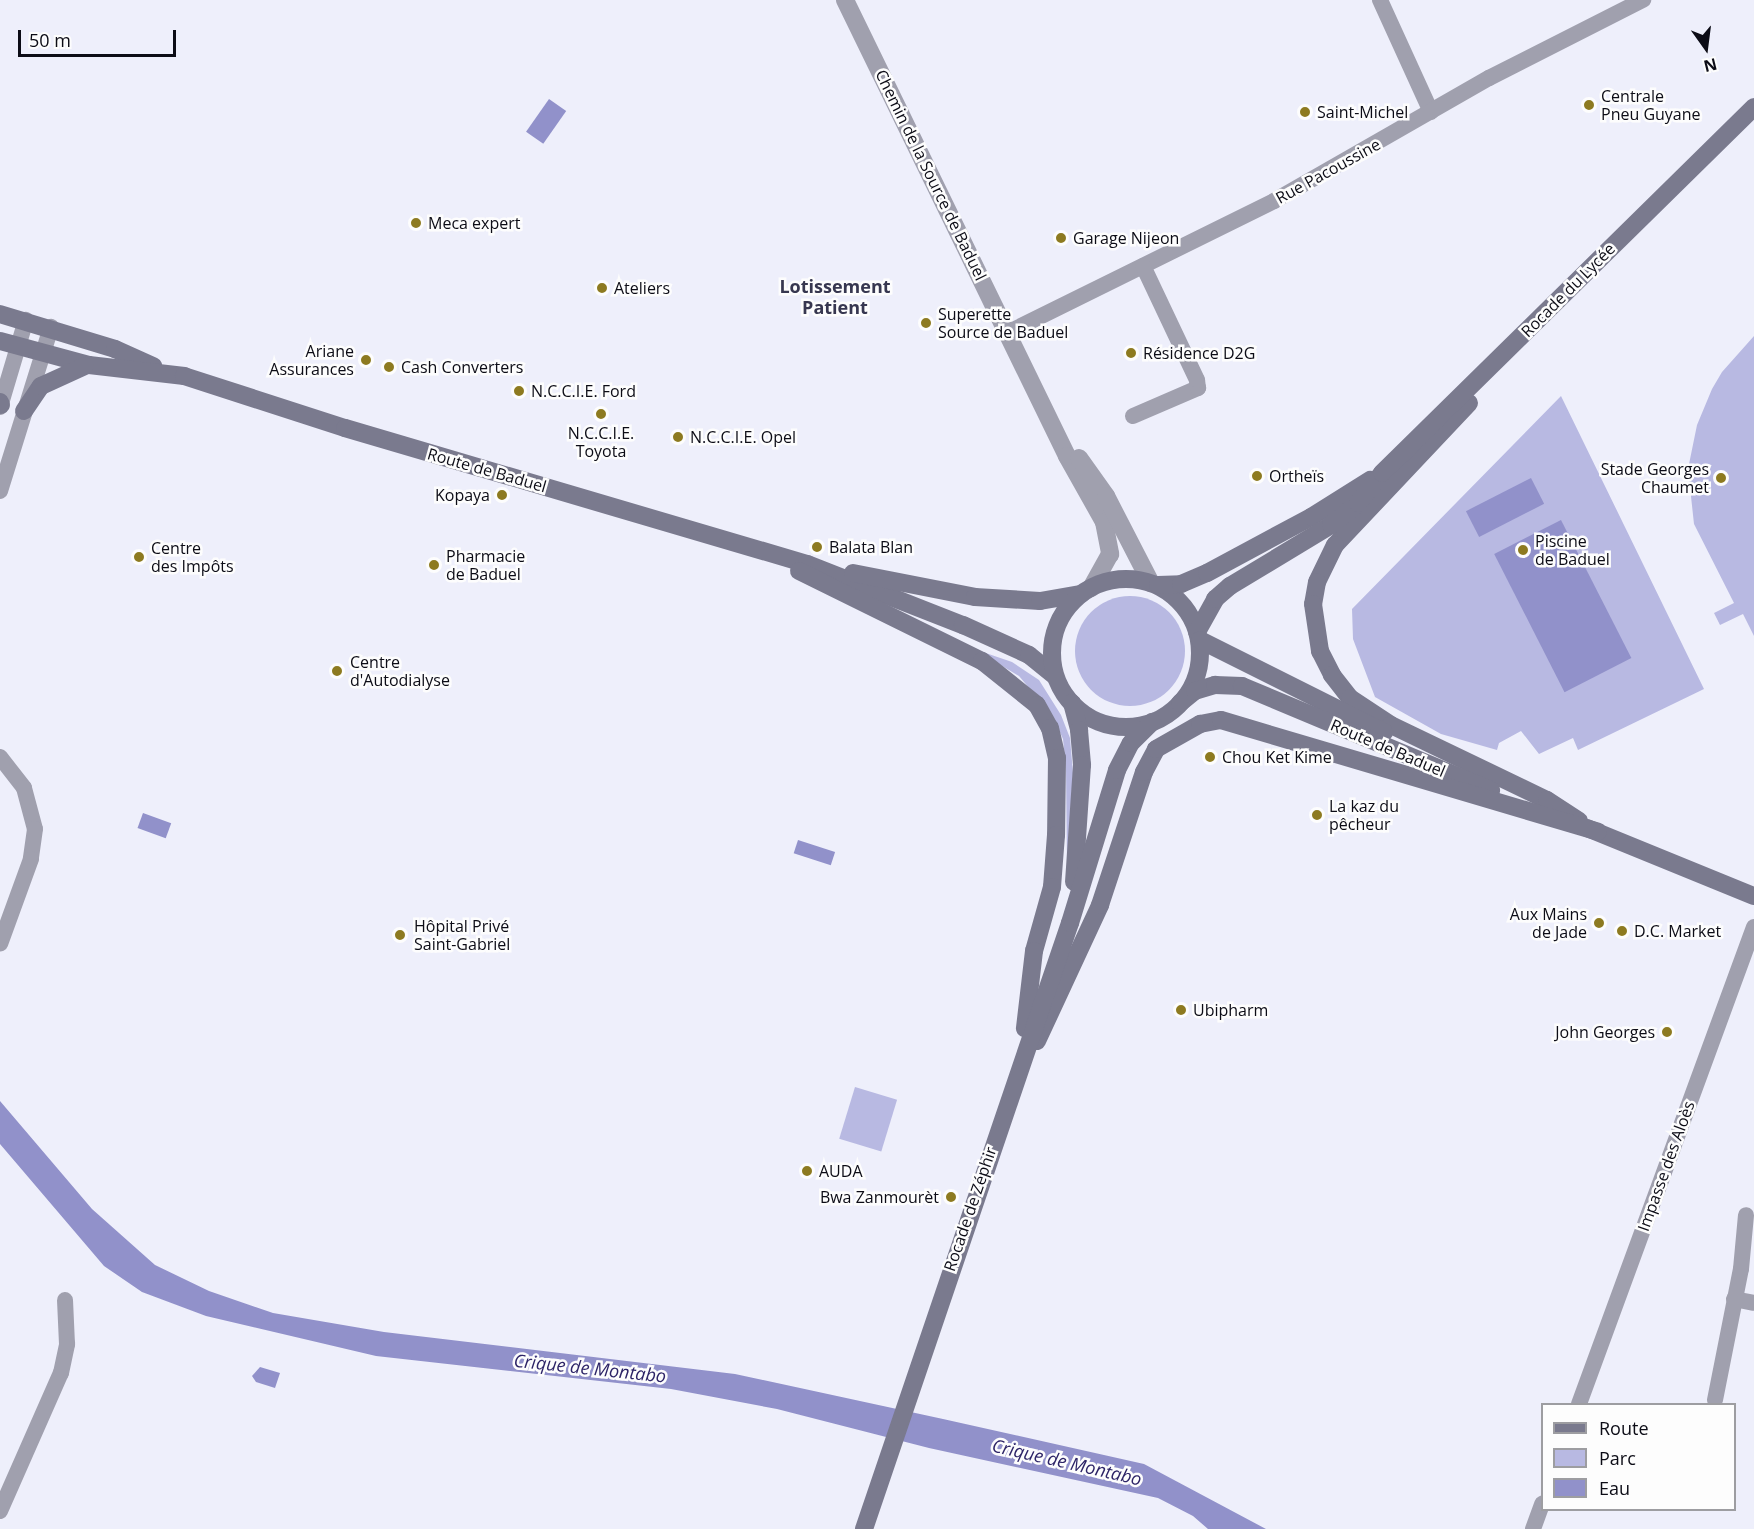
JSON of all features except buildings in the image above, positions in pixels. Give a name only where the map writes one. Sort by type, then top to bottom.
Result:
[{"type":"main road","name":"Rocade du Lycée","points":[[1198,636],[1215,599],[1230,586],[1331,525],[1358,503],[1382,473],[1754,106]]},
{"type":"main road","name":"Route de Baduel","points":[[0,314],[51,327],[115,349],[168,373],[807,564],[963,625],[1029,655],[1055,676]]},
{"type":"main road","name":"Route de Baduel","points":[[0,341],[42,355],[88,365],[168,373]]},
{"type":"main road","points":[[1513,344],[1492,378],[1335,545],[1317,582],[1314,629],[1332,675],[1350,698],[1391,725],[1547,800],[1598,832]]},
{"type":"main road","points":[[24,411],[41,386],[64,373],[88,365]]},
{"type":"main road","name":"Rocade du Lycée","points":[[1154,584],[1181,584],[1206,573],[1311,517],[1382,473]]},
{"type":"main road","points":[[752,546],[982,661],[1037,705],[1050,728],[1058,758],[1054,867],[1034,951],[1021,1063]]},
{"type":"main road","name":"Route de Baduel","points":[[807,564],[975,597],[1040,601],[1086,591]]},
{"type":"main road","points":[[1121,579],[1154,584],[1182,604],[1198,636],[1200,663],[1193,684],[1180,703],[1152,722],[1117,726],[1101,722],[1071,703],[1055,676],[1052,661],[1055,631],[1070,604],[1086,591],[1121,579]]},
{"type":"main road","name":"Route de Baduel","points":[[1198,636],[1598,832]]},
{"type":"main road","name":"Route de Baduel","points":[[1180,703],[1195,691],[1215,685],[1242,686],[1424,764],[1754,896]]},
{"type":"main road","name":"Rocade de Zéphir","points":[[1070,923],[1082,765],[1079,730],[1071,703]]},
{"type":"main road","points":[[1021,1063],[1044,1033],[1077,960],[1144,772],[1156,750],[1200,724],[1221,720],[1598,832]]},
{"type":"main road","name":"Rocade de Zéphir","points":[[864,1529],[906,1396],[1070,923],[1117,770],[1131,743],[1152,722]]},
{"type":"main road","name":"Rocade de Zéphir","points":[[858,1529],[874,1497]]},
{"type":"street","name":"Chemin de la Source de Baduel","points":[[845,0],[1010,332],[1110,541],[1106,564],[1086,591]]},
{"type":"street","points":[[1380,0],[1431,112]]},
{"type":"street","name":"Rue Pacoussine","points":[[1010,332],[1274,201],[1431,112],[1642,0]]},
{"type":"street","points":[[1133,416],[1198,388],[1197,380],[1143,266]]},
{"type":"street","points":[[0,405],[26,320]]},
{"type":"street","points":[[0,491],[51,327]]},
{"type":"street","name":"Chemin de la Source de Baduel","points":[[1049,415],[1106,496],[1154,584]]},
{"type":"street","points":[[0,757],[24,788],[35,829],[31,859],[0,944]]},
{"type":"street","name":"Impasse des Aloès","points":[[1579,1403],[1754,927]]},
{"type":"street","points":[[1715,1400],[1734,1299],[1746,1215]]},
{"type":"street","points":[[1734,1299],[1754,1303]]},
{"type":"street","points":[[0,1511],[61,1373],[69,1321],[65,1300]]},
{"type":"street","points":[[1533,1529],[1541,1507]]},
{"type":"green space","name":"Stade Georges Chaumet","points":[[1754,336],[1754,636],[1743,614],[1720,625],[1714,613],[1734,603],[1694,524],[1688,469],[1697,425],[1712,389],[1722,372]]},
{"type":"green space","name":"Piscine de Baduel","points":[[1561,396],[1704,689],[1578,750],[1573,738],[1539,754],[1521,731],[1499,743],[1497,750],[1441,734],[1375,697],[1353,639],[1352,609]]},
{"type":"green space","points":[[1130,596],[1151,600],[1169,612],[1181,630],[1185,651],[1181,672],[1169,690],[1151,702],[1130,706],[1109,702],[1091,690],[1079,672],[1075,651],[1079,630],[1091,612],[1109,600]]},
{"type":"green space","points":[[974,649],[1012,662],[1039,680],[1061,715],[1070,738],[1073,773],[1067,865],[1066,769],[1063,739],[1052,715],[1019,676]]},
{"type":"green space","points":[[855,1087],[897,1100],[881,1152],[839,1139]]},
{"type":"water","points":[[549,99],[566,111],[543,144],[526,132]]},
{"type":"water","points":[[1531,478],[1544,504],[1479,537],[1466,511]]},
{"type":"water","points":[[1561,520],[1631,658],[1565,692],[1494,554]]},
{"type":"water","points":[[143,813],[171,823],[166,838],[138,828]]},
{"type":"water","points":[[798,840],[835,852],[831,865],[794,853]]},
{"type":"water","name":"Crique de Montabo","points":[[0,1101],[92,1209],[155,1265],[209,1291],[273,1313],[384,1332],[735,1374],[943,1419],[1144,1464],[1266,1529],[1208,1529],[1193,1516],[1158,1498],[929,1448],[777,1409],[671,1389],[376,1356],[206,1316],[142,1292],[104,1266],[0,1144]]},
{"type":"water","points":[[260,1367],[280,1373],[275,1388],[256,1382],[252,1376]]},
{"type":"place","name":"Centrale Pneu Guyane","points":[[1589,105]]},
{"type":"place","name":"Saint-Michel","points":[[1305,112]]},
{"type":"place","name":"Meca expert","points":[[416,223]]},
{"type":"place","name":"Garage Nijeon","points":[[1061,238]]},
{"type":"place","name":"Ateliers","points":[[602,288]]},
{"type":"place","name":"Superette Source de Baduel","points":[[926,323]]},
{"type":"place","name":"Résidence D2G","points":[[1131,353]]},
{"type":"place","name":"Ariane Assurances","points":[[366,360]]},
{"type":"place","name":"Cash Converters","points":[[389,367]]},
{"type":"place","name":"N.C.C.I.E. Ford","points":[[519,391]]},
{"type":"place","name":"N.C.C.I.E. Toyota","points":[[601,414]]},
{"type":"place","name":"N.C.C.I.E. Opel","points":[[678,437]]},
{"type":"place","name":"Ortheïs","points":[[1257,476]]},
{"type":"place","name":"Stade Georges Chaumet","points":[[1721,478]]},
{"type":"place","name":"Kopaya","points":[[502,495]]},
{"type":"place","name":"Balata Blan","points":[[817,547]]},
{"type":"place","name":"Piscine de Baduel","points":[[1523,550]]},
{"type":"place","name":"Centre des Impôts","points":[[139,557]]},
{"type":"place","name":"Pharmacie de Baduel","points":[[434,565]]},
{"type":"place","name":"Centre d'Autodialyse","points":[[337,671]]},
{"type":"place","name":"Chou Ket Kime","points":[[1210,757]]},
{"type":"place","name":"La kaz du pêcheur","points":[[1317,815]]},
{"type":"place","name":"Aux Mains de Jade","points":[[1599,923]]},
{"type":"place","name":"D.C. Market","points":[[1622,931]]},
{"type":"place","name":"Hôpital Privé Saint-Gabriel","points":[[400,935]]},
{"type":"place","name":"Ubipharm","points":[[1181,1010]]},
{"type":"place","name":"John Georges","points":[[1667,1032]]},
{"type":"place","name":"AUDA","points":[[807,1171]]},
{"type":"place","name":"Bwa Zanmourèt","points":[[951,1197]]},
{"type":"district","name":"Lotissement Patient","points":[[835,297]]}]
